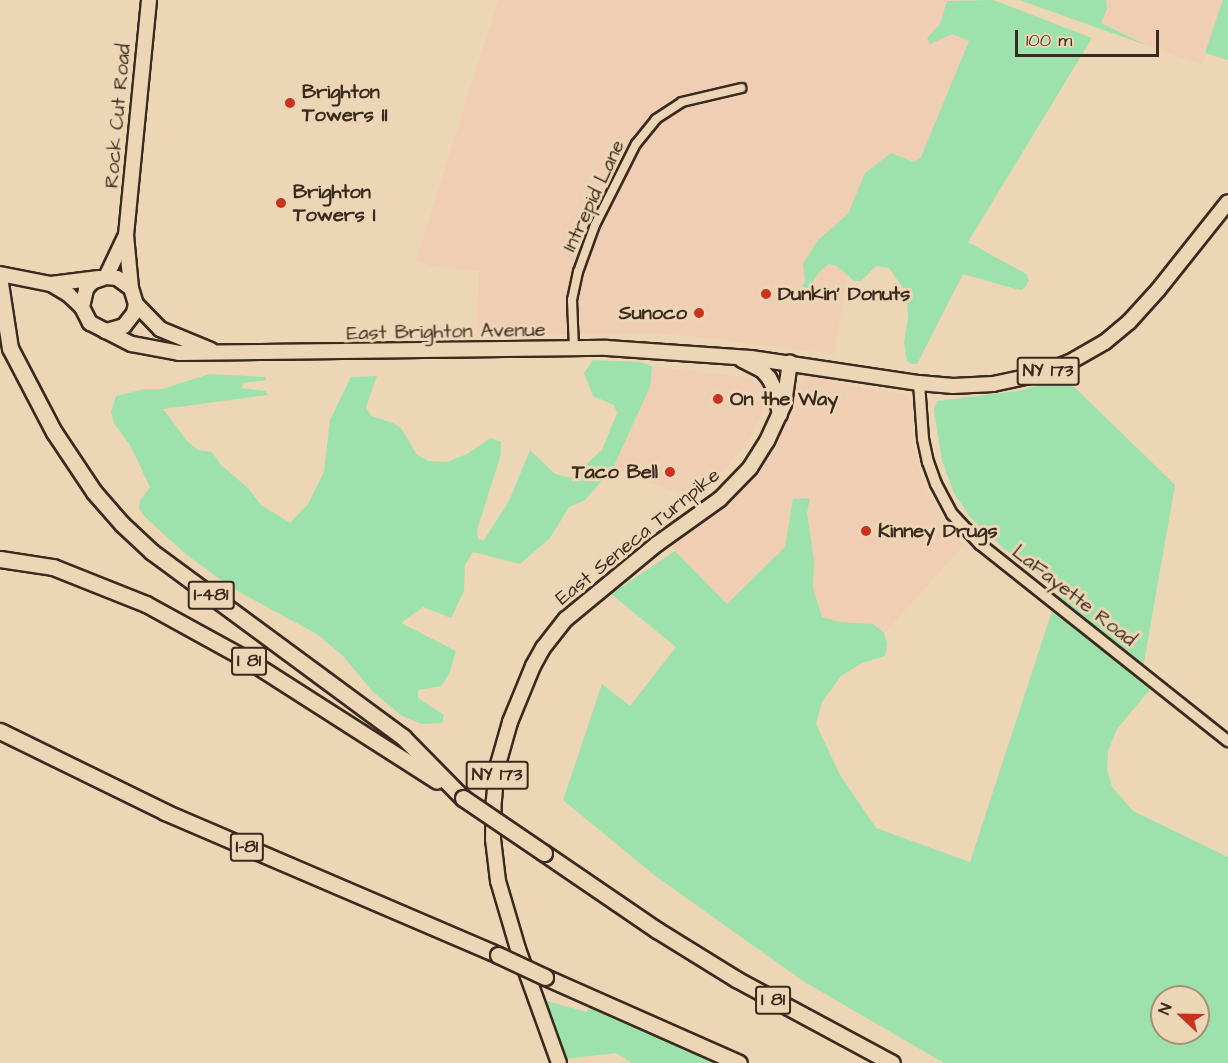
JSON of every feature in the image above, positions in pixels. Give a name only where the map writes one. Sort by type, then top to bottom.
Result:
[{"type":"highway","name":"I-481","points":[[0,283],[10,348],[54,432],[94,492],[122,524],[152,552],[403,737],[463,798]]},
{"type":"highway","name":"I 81","points":[[0,559],[19,560],[53,567],[146,604],[248,660],[463,798],[657,930],[736,979],[892,1063]]},
{"type":"highway","name":"I-81","points":[[0,731],[117,790],[498,955],[608,1006],[652,1022],[739,1063]]},
{"type":"highway","points":[[0,742],[94,789],[157,816],[232,841]]},
{"type":"main road","name":"Rock Cut Road","points":[[131,288],[126,235],[148,0]]},
{"type":"main road","name":"NY 173","points":[[790,362],[919,383],[976,386],[1014,381],[1070,362],[1105,342],[1129,322],[1158,290],[1228,202]]},
{"type":"main road","name":"Rock Cut Road","points":[[103,277],[126,235]]},
{"type":"main road","points":[[0,274],[45,283],[69,295],[82,307],[90,323],[106,331],[123,326],[130,320],[136,304]]},
{"type":"main road","points":[[82,307],[86,289],[103,277]]},
{"type":"main road","points":[[45,283],[103,277],[117,278],[131,288],[136,304],[159,329],[216,351]]},
{"type":"main road","name":"East Brighton Avenue","points":[[106,331],[132,344],[179,353],[216,351],[350,353],[607,348],[790,362]]},
{"type":"main road","points":[[735,356],[762,370],[769,378],[774,388],[780,414]]},
{"type":"main road","name":"East Seneca Turnpike","points":[[559,1063],[518,949],[498,880],[493,839],[494,800],[497,768],[510,722],[532,666],[543,648],[567,619],[657,544],[720,499],[750,468],[780,414],[786,393],[790,362]]},
{"type":"street","name":"Intrepid Lane","points":[[574,348],[572,300],[578,272],[595,225],[636,144],[656,119],[682,102],[741,88]]},
{"type":"street","name":"LaFayette Road","points":[[919,383],[923,439],[928,462],[936,484],[952,514],[988,550],[1228,741]]},
{"type":"shaded area","points":[[498,0],[963,0],[969,40],[921,158],[914,162],[847,276],[834,354],[649,333],[477,335],[479,271],[436,267],[416,261]]},
{"type":"shaded area","points":[[1106,0],[1223,0],[1202,65],[1146,45],[1100,23],[1107,9]]},
{"type":"shaded area","points":[[652,366],[750,378],[763,387],[767,395],[766,404],[748,443],[696,500],[613,468],[650,387]]},
{"type":"shaded area","points":[[811,375],[831,378],[845,385],[902,394],[908,397],[913,404],[913,446],[924,485],[942,517],[965,544],[884,633],[873,624],[839,622],[822,617],[813,588],[814,561],[807,513],[810,499],[793,499],[785,547],[727,604],[669,544],[695,528],[730,500],[766,453],[783,424],[798,383]]},
{"type":"green space","points":[[993,0],[1092,38],[968,242],[1026,274],[1029,280],[1026,286],[1022,290],[1016,289],[963,274],[917,364],[911,364],[907,361],[904,342],[908,317],[907,294],[889,268],[876,266],[861,281],[854,281],[837,266],[829,264],[820,271],[799,301],[796,298],[805,282],[803,264],[818,240],[848,214],[865,173],[891,153],[914,162],[921,157],[969,41],[952,34],[930,44],[927,38],[940,24],[947,1]]},
{"type":"green space","points":[[1019,0],[1106,0],[1107,9],[1101,23],[1146,45]]},
{"type":"green space","points":[[1223,0],[1228,0],[1228,60],[1205,53]]},
{"type":"green space","points":[[593,360],[639,362],[652,366],[650,387],[613,468],[585,500],[569,507],[550,538],[520,564],[473,552],[465,565],[464,591],[451,618],[423,607],[401,623],[456,651],[449,674],[441,686],[418,690],[418,698],[444,715],[442,723],[422,724],[402,716],[373,692],[343,656],[317,634],[232,588],[187,555],[147,519],[139,509],[140,501],[150,487],[130,445],[114,423],[111,412],[116,396],[145,389],[162,389],[210,374],[266,377],[266,380],[243,383],[242,388],[265,391],[268,395],[163,409],[188,442],[198,450],[212,452],[221,465],[248,488],[261,505],[290,523],[308,504],[324,472],[330,420],[351,377],[377,376],[366,407],[371,416],[401,428],[417,455],[429,461],[447,462],[467,454],[491,438],[501,442],[501,454],[477,530],[478,539],[484,540],[509,501],[530,450],[555,474],[571,478],[602,450],[617,413],[614,405],[593,396],[584,373]]},
{"type":"green space","points":[[1064,377],[1175,485],[1143,668],[1060,600],[1056,587],[1003,548],[970,517],[954,493],[942,461],[934,410],[937,401],[1019,391]]},
{"type":"green space","points":[[810,498],[807,513],[814,561],[813,588],[822,617],[839,622],[873,624],[884,633],[887,644],[885,656],[862,663],[841,676],[822,702],[816,724],[840,775],[876,828],[970,862],[1052,611],[1151,688],[1117,729],[1108,751],[1107,769],[1112,787],[1133,811],[1228,857],[1228,1063],[944,1063],[803,981],[654,875],[563,800],[602,684],[630,706],[676,647],[611,594],[675,551],[727,604],[785,547],[793,499]]},
{"type":"green space","points":[[543,1000],[587,1012],[592,1003],[713,1063],[632,1063],[616,1053],[565,1059]]},
{"type":"place","name":"Brighton Towers II","points":[[290,103]]},
{"type":"place","name":"Brighton Towers I","points":[[281,203]]},
{"type":"place","name":"Dunkin' Donuts","points":[[766,294]]},
{"type":"place","name":"Sunoco","points":[[699,313]]},
{"type":"place","name":"On the Way","points":[[718,399]]},
{"type":"place","name":"Taco Bell","points":[[670,472]]},
{"type":"place","name":"Kinney Drugs","points":[[866,531]]}]
